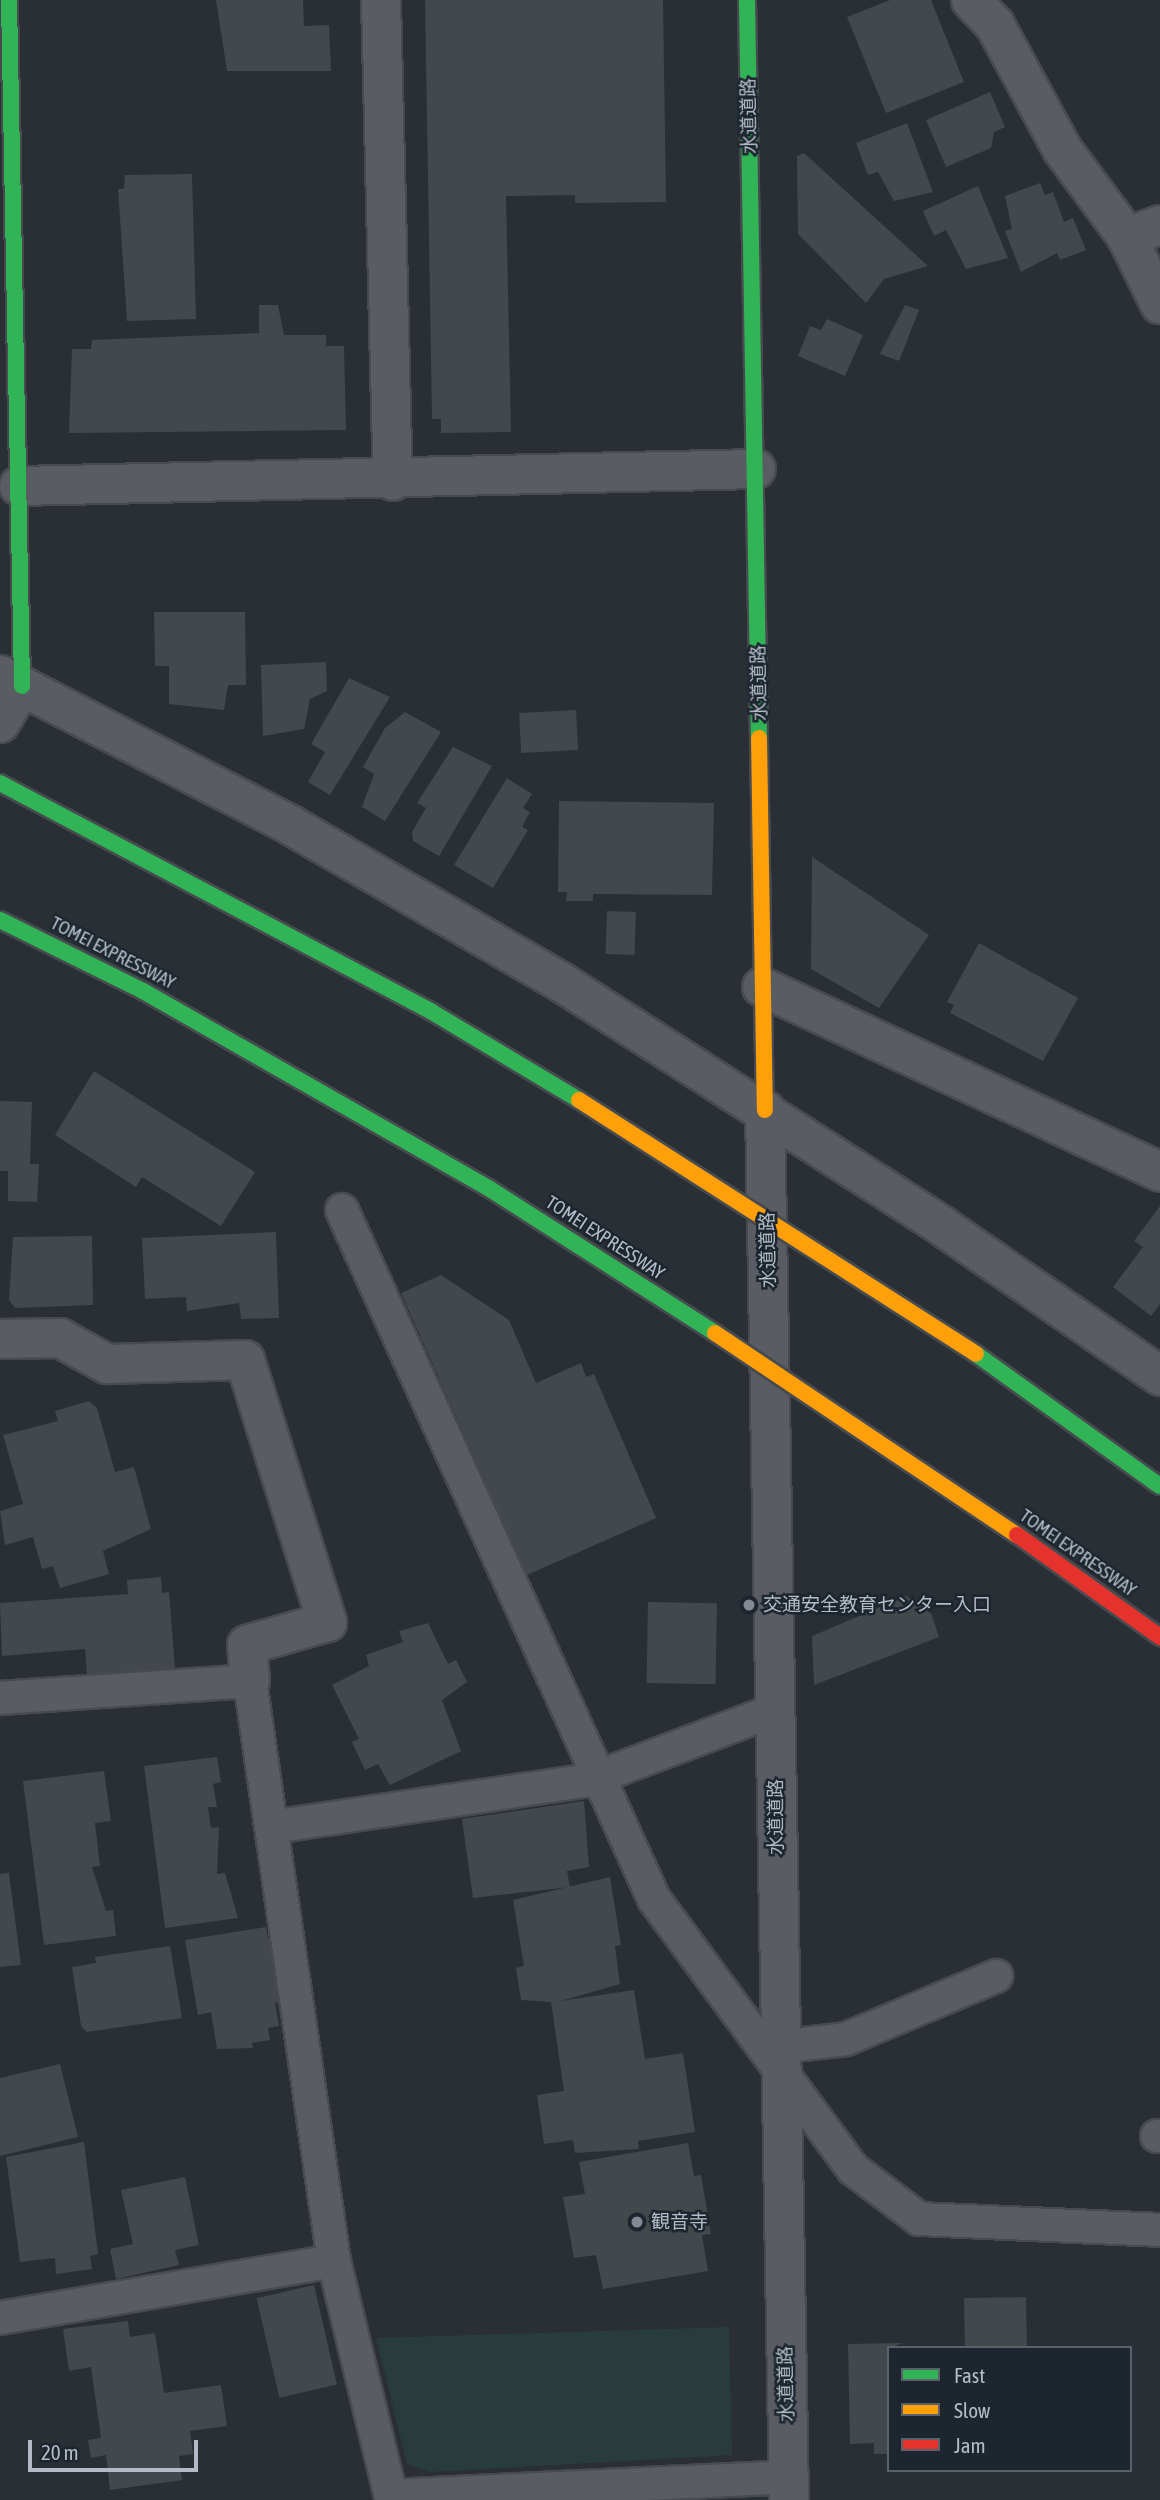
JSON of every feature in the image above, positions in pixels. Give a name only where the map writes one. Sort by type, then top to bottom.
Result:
[{"type":"main road","points":[[9,0],[19,486],[11,681]]},
{"type":"main road","name":"水道道路","points":[[747,0],[765,1110]]},
{"type":"main road","points":[[0,783],[432,1012],[704,1175],[972,1351],[1160,1486]]},
{"type":"main road","name":"TOMEI EXPRESSWAY","points":[[0,920],[143,991],[490,1189],[903,1454],[1160,1637]]},
{"type":"street","points":[[381,0],[393,481]]},
{"type":"street","points":[[971,0],[995,25],[1062,149],[1143,231],[1160,304]]},
{"type":"street","points":[[19,486],[393,481],[756,469]]},
{"type":"street","points":[[0,723],[11,681],[304,833],[561,982],[765,1110],[1160,1376]]},
{"type":"street","points":[[762,988],[1160,1172]]},
{"type":"street","name":"水道道路","points":[[765,1110],[778,2057],[788,2489]]},
{"type":"street","points":[[0,1339],[60,1338],[107,1364],[245,1360],[327,1622],[247,1645],[250,1681]]},
{"type":"lane","points":[[342,1210],[654,1899],[778,2057],[853,2169],[919,2219],[1160,2230]]},
{"type":"lane","points":[[0,1698],[250,1681],[334,2261],[391,2496],[788,2489]]},
{"type":"lane","points":[[272,1827],[600,1777],[775,1710]]},
{"type":"lane","points":[[778,2057],[846,2039],[996,1976]]},
{"type":"lane","points":[[0,2318],[334,2261]]},
{"type":"shaded area","points":[[729,2327],[732,2455],[429,2472],[407,2464],[376,2338]]},
{"type":"building","points":[[216,0],[303,0],[304,26],[329,25],[331,71],[227,71]]},
{"type":"building","points":[[425,0],[663,0],[666,202],[575,203],[575,195],[506,196],[511,432],[441,433],[441,419],[432,419]]},
{"type":"building","points":[[890,0],[931,0],[964,82],[886,113],[847,17]]},
{"type":"building","points":[[990,92],[1005,127],[994,132],[991,148],[946,167],[926,120]]},
{"type":"building","points":[[907,123],[933,192],[894,201],[878,172],[868,175],[856,143]]},
{"type":"building","points":[[804,153],[928,266],[884,279],[866,303],[798,234],[797,156]]},
{"type":"building","points":[[192,174],[196,319],[127,321],[118,189],[124,189],[125,175]]},
{"type":"building","points":[[1040,183],[1045,195],[1053,192],[1064,222],[1073,218],[1086,250],[1060,260],[1057,253],[1021,272],[1005,231],[1012,229],[1005,196]]},
{"type":"building","points":[[978,186],[1008,258],[966,269],[946,230],[934,236],[923,211]]},
{"type":"building","points":[[259,305],[278,305],[284,335],[326,335],[326,346],[344,346],[346,430],[69,433],[72,349],[91,349],[92,340],[259,333]]},
{"type":"building","points":[[905,305],[919,310],[899,361],[880,354]]},
{"type":"building","points":[[827,319],[863,335],[845,376],[798,356],[810,326],[821,330]]},
{"type":"building","points":[[154,612],[245,612],[246,685],[228,685],[224,710],[169,704],[169,666],[155,666]]},
{"type":"building","points":[[326,662],[327,691],[310,699],[304,729],[263,736],[261,665]]},
{"type":"building","points":[[349,678],[390,697],[330,795],[308,782],[325,752],[311,744]]},
{"type":"building","points":[[576,710],[578,750],[521,753],[519,713]]},
{"type":"building","points":[[405,712],[441,732],[385,821],[362,807],[374,774],[363,767],[385,728]]},
{"type":"building","points":[[453,747],[492,766],[439,856],[413,841],[412,832],[426,808],[417,803]]},
{"type":"building","points":[[507,778],[532,794],[523,808],[530,812],[522,827],[528,830],[493,888],[454,865]]},
{"type":"building","points":[[559,801],[714,803],[712,895],[593,894],[593,901],[566,901],[567,892],[558,892]]},
{"type":"building","points":[[812,857],[929,935],[879,1008],[811,969]]},
{"type":"building","points":[[607,911],[636,912],[634,955],[605,954]]},
{"type":"building","points":[[979,943],[1078,998],[1043,1061],[950,1013],[954,1005],[947,1002]]},
{"type":"building","points":[[94,1071],[255,1172],[221,1226],[142,1177],[136,1187],[55,1135]]},
{"type":"building","points":[[0,1101],[32,1102],[30,1164],[39,1164],[37,1202],[8,1201],[8,1171],[0,1171]]},
{"type":"building","points":[[1160,1206],[1160,1304],[1151,1316],[1113,1287],[1143,1247],[1134,1241]]},
{"type":"building","points":[[276,1232],[279,1318],[241,1319],[239,1303],[187,1311],[186,1297],[145,1299],[142,1238]]},
{"type":"building","points":[[92,1236],[93,1305],[15,1308],[9,1300],[13,1237]]},
{"type":"building","points":[[441,1275],[509,1320],[536,1383],[581,1363],[586,1377],[594,1374],[656,1518],[527,1575],[401,1293]]},
{"type":"building","points":[[89,1401],[97,1408],[115,1472],[134,1467],[151,1529],[103,1551],[109,1574],[60,1588],[53,1566],[42,1569],[33,1537],[5,1545],[0,1511],[23,1504],[3,1435],[58,1421],[55,1411]]},
{"type":"building","points":[[161,1577],[162,1593],[169,1592],[175,1668],[87,1675],[85,1649],[2,1656],[0,1603],[128,1594],[127,1580]]},
{"type":"building","points":[[906,1596],[931,1613],[939,1637],[814,1685],[812,1636]]},
{"type":"building","points":[[648,1602],[717,1603],[716,1684],[647,1683]]},
{"type":"building","points":[[428,1623],[448,1664],[456,1660],[467,1682],[442,1700],[461,1751],[390,1785],[378,1764],[365,1770],[352,1742],[359,1739],[332,1685],[369,1666],[366,1655],[403,1642],[399,1631]]},
{"type":"building","points":[[217,1757],[221,1782],[213,1784],[217,1807],[208,1807],[211,1828],[219,1827],[217,1874],[225,1873],[238,1918],[165,1928],[144,1766]]},
{"type":"building","points":[[104,1771],[111,1821],[95,1823],[100,1866],[92,1867],[106,1911],[113,1910],[116,1936],[44,1945],[23,1781]]},
{"type":"building","points":[[584,1801],[589,1867],[567,1871],[570,1887],[473,1898],[462,1819]]},
{"type":"building","points":[[9,1873],[21,1965],[0,1967],[0,1874]]},
{"type":"building","points":[[610,1877],[621,1945],[615,1946],[620,1984],[561,2001],[634,1990],[645,2059],[683,2053],[695,2132],[638,2141],[639,2149],[575,2153],[573,2140],[544,2144],[537,2095],[564,2091],[551,2002],[521,2000],[516,1968],[524,1966],[513,1900]]},
{"type":"building","points":[[266,1927],[268,1938],[277,1937],[288,2001],[275,2003],[279,2026],[268,2028],[270,2040],[252,2043],[253,2048],[217,2049],[211,2012],[198,2015],[185,1940]]},
{"type":"building","points":[[170,1946],[182,2018],[87,2032],[81,2026],[72,1967],[96,1963],[95,1957]]},
{"type":"building","points":[[60,2064],[78,2137],[0,2156],[0,2078]]},
{"type":"building","points":[[84,2142],[98,2254],[90,2256],[92,2269],[56,2274],[55,2258],[20,2262],[6,2157]]},
{"type":"building","points":[[688,2143],[694,2176],[701,2175],[711,2234],[702,2235],[708,2271],[603,2289],[596,2255],[574,2258],[563,2197],[585,2194],[579,2162]]},
{"type":"building","points":[[185,2177],[199,2245],[175,2250],[179,2265],[116,2279],[110,2249],[133,2244],[121,2190]]},
{"type":"building","points":[[314,2285],[337,2384],[279,2398],[257,2298]]},
{"type":"building","points":[[1026,2297],[1027,2346],[965,2346],[964,2298]]},
{"type":"building","points":[[128,2321],[130,2337],[155,2333],[164,2393],[221,2385],[227,2426],[190,2431],[193,2454],[179,2456],[182,2480],[110,2490],[106,2455],[91,2458],[88,2440],[101,2438],[91,2367],[69,2371],[63,2329]]},
{"type":"building","points":[[903,2343],[887,2346],[887,2454],[874,2454],[874,2443],[850,2444],[848,2344]]},
{"type":"traffic: fast","points":[[9,0],[22,686]]},
{"type":"traffic: fast","points":[[747,0],[759,738]]},
{"type":"traffic: fast","points":[[0,783],[432,1012],[579,1100]]},
{"type":"traffic: fast","points":[[0,920],[143,991],[490,1189],[715,1333]]},
{"type":"traffic: fast","points":[[976,1354],[1160,1486]]},
{"type":"traffic: slow","points":[[759,738],[765,1110]]},
{"type":"traffic: slow","points":[[579,1100],[976,1354]]},
{"type":"traffic: slow","points":[[715,1333],[1017,1535]]},
{"type":"traffic: jam","points":[[1017,1535],[1160,1637]]},
{"type":"place","name":"交通安全教育センター入口","points":[[749,1605]]},
{"type":"place","name":"観音寺","points":[[637,2222]]}]
